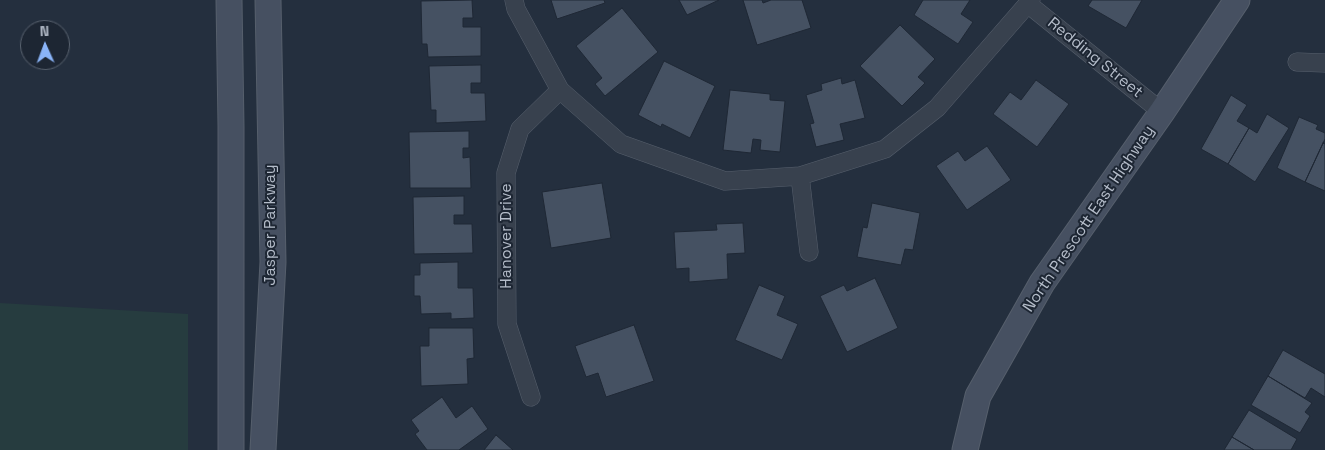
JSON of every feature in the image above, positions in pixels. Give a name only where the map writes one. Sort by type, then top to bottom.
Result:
[{"type":"main road","points":[[229,0],[231,450]]},
{"type":"main road","name":"Jasper Parkway","points":[[263,450],[273,262],[268,0]]},
{"type":"main road","name":"North Prescott East Highway","points":[[965,450],[978,396],[1042,283],[1162,112],[1237,0]]},
{"type":"street","points":[[514,0],[516,9],[560,90],[621,144],[725,181],[800,176],[885,149],[937,108],[1030,2]]},
{"type":"street","name":"Redding Street","points":[[1030,2],[1162,112]]},
{"type":"street","points":[[1297,62],[1325,63]]},
{"type":"street","name":"Hanover Drive","points":[[531,396],[507,324],[506,173],[520,129],[560,90]]},
{"type":"street","points":[[800,176],[809,252]]},
{"type":"green space","points":[[0,303],[188,314],[188,450],[0,450]]},
{"type":"building","points":[[472,0],[473,18],[463,18],[463,27],[481,27],[481,56],[428,57],[427,44],[422,44],[421,1]]},
{"type":"building","points":[[551,0],[604,0],[605,3],[557,19]]},
{"type":"building","points":[[679,0],[719,0],[687,15]]},
{"type":"building","points":[[743,0],[762,0],[763,3],[771,0],[802,0],[811,28],[757,45]]},
{"type":"building","points":[[923,0],[970,0],[961,14],[973,22],[958,44],[914,15]]},
{"type":"building","points":[[1092,0],[1142,0],[1126,28],[1088,6]]},
{"type":"building","points":[[622,8],[658,52],[605,96],[595,84],[602,78],[576,46]]},
{"type":"building","points":[[900,25],[935,59],[918,77],[925,83],[902,106],[860,66]]},
{"type":"building","points":[[664,61],[715,86],[690,138],[662,124],[661,127],[638,115]]},
{"type":"building","points":[[481,65],[481,83],[471,83],[471,93],[485,93],[486,121],[436,123],[436,110],[431,110],[429,66]]},
{"type":"building","points":[[841,78],[842,84],[855,80],[865,118],[840,124],[844,140],[816,147],[810,124],[814,123],[806,95],[822,90],[821,84]]},
{"type":"building","points":[[1036,80],[1069,104],[1037,147],[993,114],[1010,92],[1021,100]]},
{"type":"building","points":[[730,90],[770,94],[770,100],[785,101],[780,152],[760,150],[761,140],[753,139],[751,153],[723,150]]},
{"type":"building","points":[[1231,95],[1247,105],[1237,121],[1249,128],[1228,164],[1201,149]]},
{"type":"building","points":[[1267,114],[1289,128],[1255,182],[1228,164],[1249,128],[1257,133]]},
{"type":"building","points":[[1299,117],[1318,125],[1316,129],[1325,133],[1325,139],[1305,182],[1277,168]]},
{"type":"building","points":[[469,131],[469,148],[463,148],[463,158],[470,157],[471,188],[410,188],[409,132]]},
{"type":"building","points":[[1323,143],[1325,144],[1325,191],[1305,182]]},
{"type":"building","points":[[987,146],[1011,180],[967,210],[936,166],[958,151],[965,161]]},
{"type":"building","points":[[602,183],[611,238],[551,248],[542,192]]},
{"type":"building","points":[[464,196],[464,215],[454,215],[454,224],[472,224],[473,253],[414,254],[413,197]]},
{"type":"building","points":[[872,203],[920,213],[913,250],[905,249],[901,265],[857,257],[863,227],[867,228]]},
{"type":"building","points":[[743,223],[745,253],[727,254],[728,279],[689,282],[689,268],[676,269],[674,232],[717,230],[716,224]]},
{"type":"building","points":[[458,262],[458,288],[473,288],[474,318],[451,319],[451,313],[421,314],[420,296],[414,296],[414,275],[420,275],[420,263]]},
{"type":"building","points":[[875,278],[898,328],[847,352],[820,296],[844,285],[847,291]]},
{"type":"building","points":[[759,285],[785,296],[777,315],[798,324],[782,360],[735,340]]},
{"type":"building","points":[[634,325],[654,381],[606,397],[598,373],[586,377],[575,346]]},
{"type":"building","points":[[429,328],[473,328],[474,358],[467,359],[468,384],[421,386],[420,346],[429,346]]},
{"type":"building","points":[[1283,350],[1325,374],[1325,397],[1311,388],[1305,398],[1268,376]]},
{"type":"building","points":[[1268,376],[1312,403],[1305,412],[1310,416],[1300,433],[1251,405]]},
{"type":"building","points":[[442,397],[456,418],[472,406],[488,429],[459,450],[427,450],[415,434],[419,431],[411,420]]},
{"type":"building","points":[[1249,410],[1297,439],[1291,450],[1254,450],[1232,437]]},
{"type":"building","points":[[496,435],[513,450],[484,450]]},
{"type":"building","points":[[1232,437],[1254,450],[1224,450]]}]
